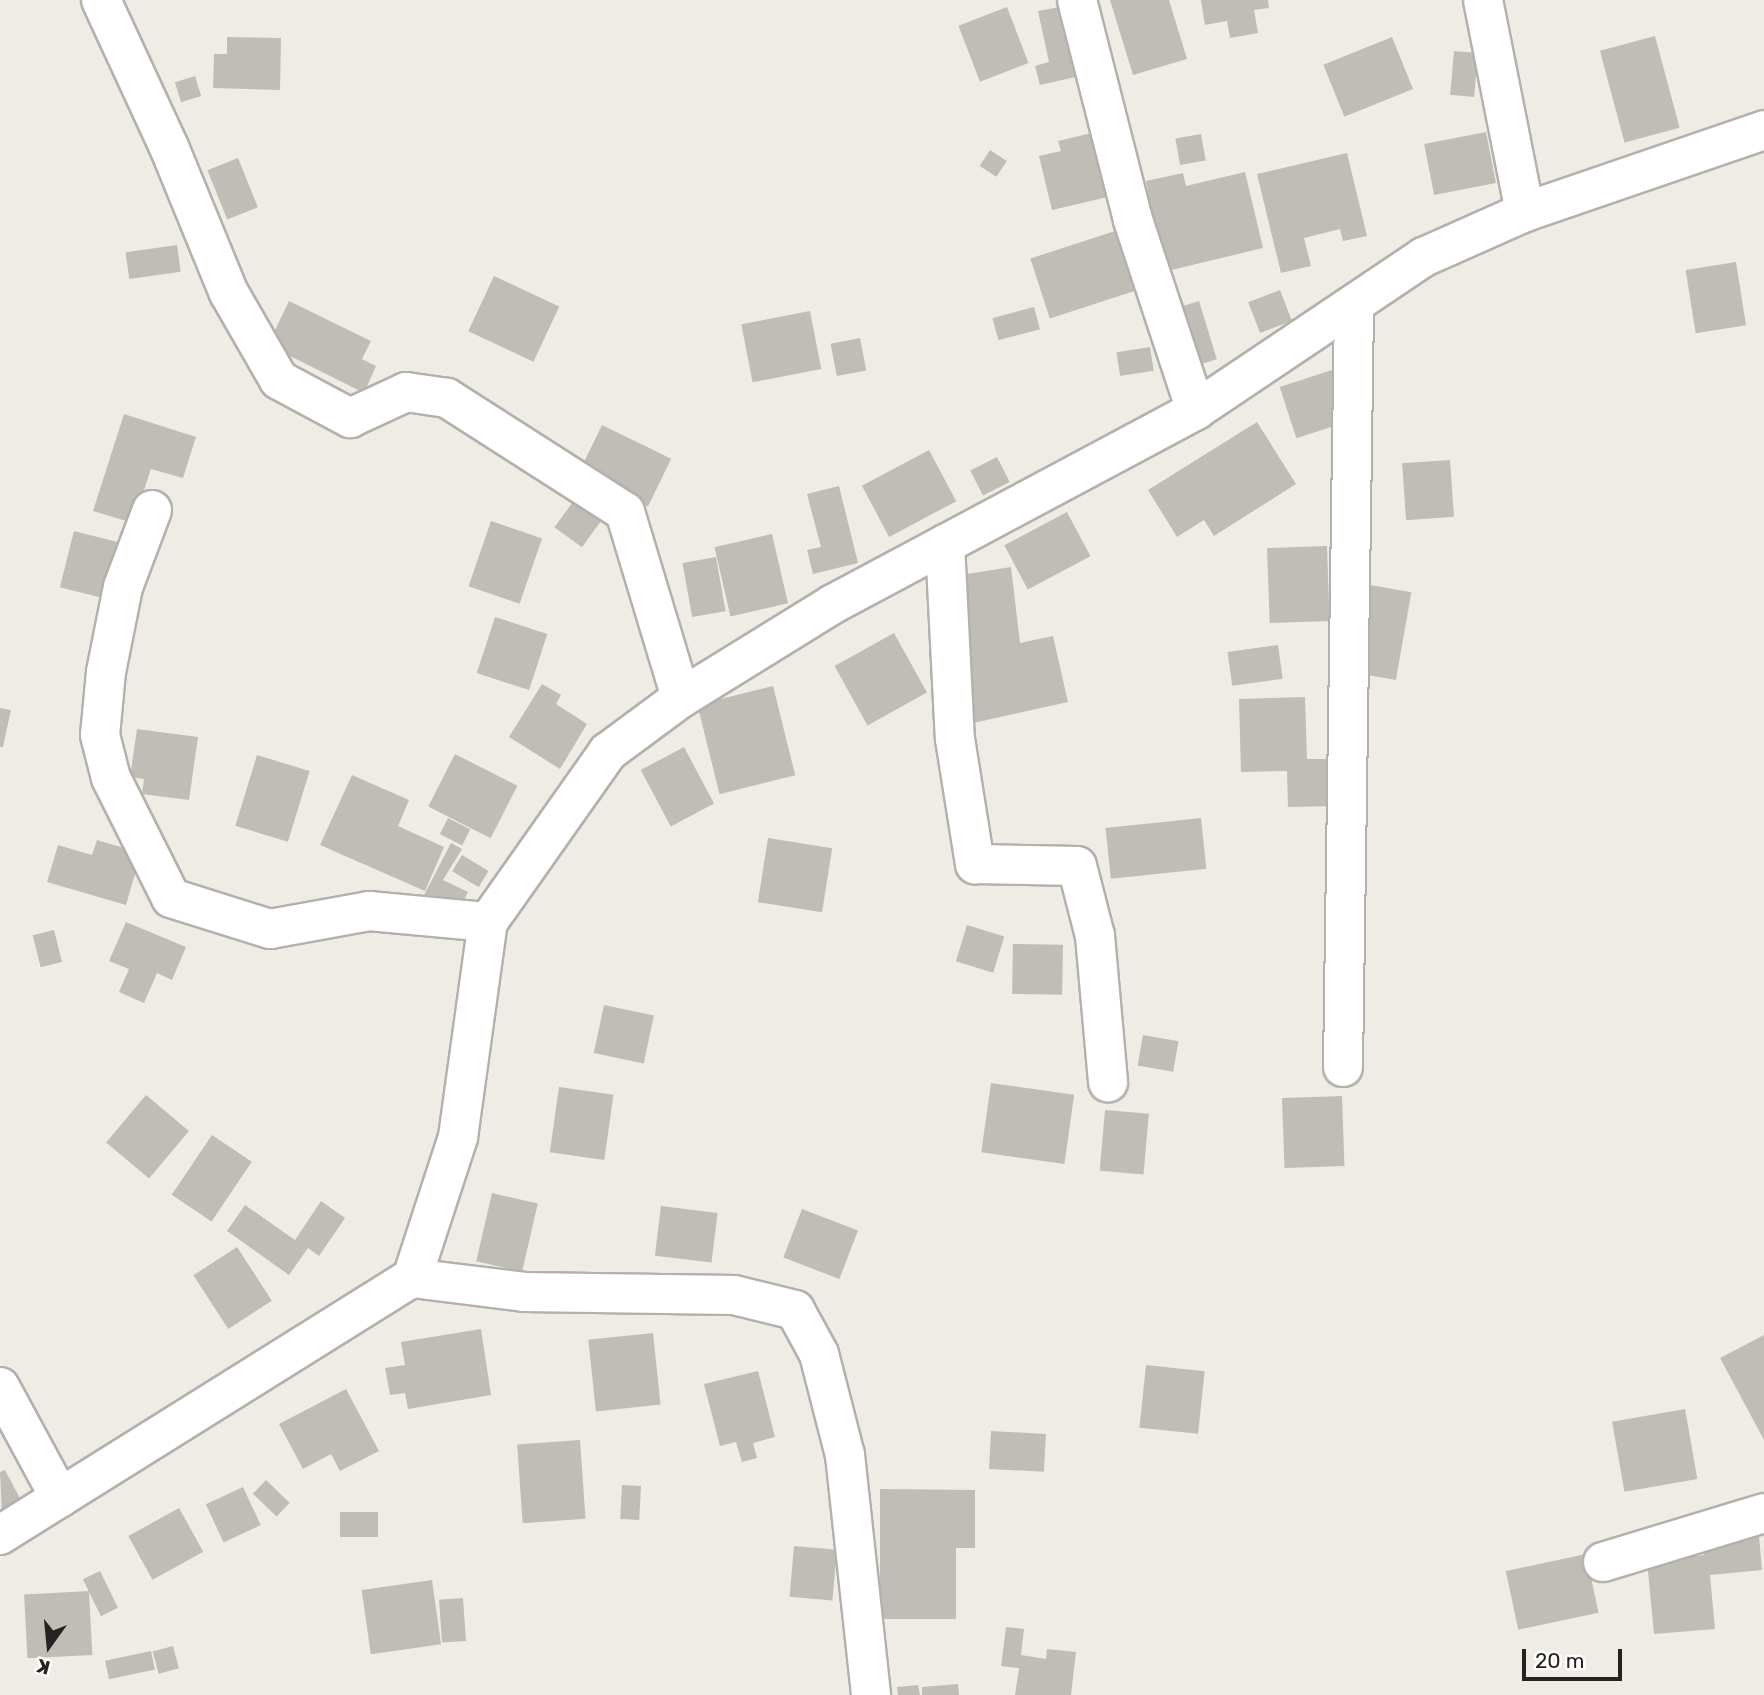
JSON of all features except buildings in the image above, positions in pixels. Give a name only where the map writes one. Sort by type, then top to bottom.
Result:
[{"type":"street","points":[[101,0],[169,147],[229,293],[279,380],[350,418],[406,392],[447,398],[625,512],[681,698]]},
{"type":"street","points":[[1077,0],[1133,220],[1196,410]]},
{"type":"street","points":[[1483,0],[1525,212]]},
{"type":"street","points":[[412,1278],[458,1137],[488,922],[608,752],[681,698],[833,604],[1196,410],[1354,308],[1424,257],[1525,212],[1764,130]]},
{"type":"street","points":[[1343,1067],[1354,308]]},
{"type":"street","points":[[152,510],[123,587],[106,672],[100,735],[111,778],[171,898],[270,929],[369,911],[488,922]]},
{"type":"street","points":[[945,544],[955,739],[975,864],[1077,866],[1095,936],[1108,1082]]},
{"type":"street","points":[[0,1535],[412,1278],[524,1292],[734,1295],[795,1310],[819,1354],[845,1455],[871,1695]]},
{"type":"street","points":[[0,1387],[60,1498]]},
{"type":"street","points":[[1603,1562],[1764,1513]]}]
